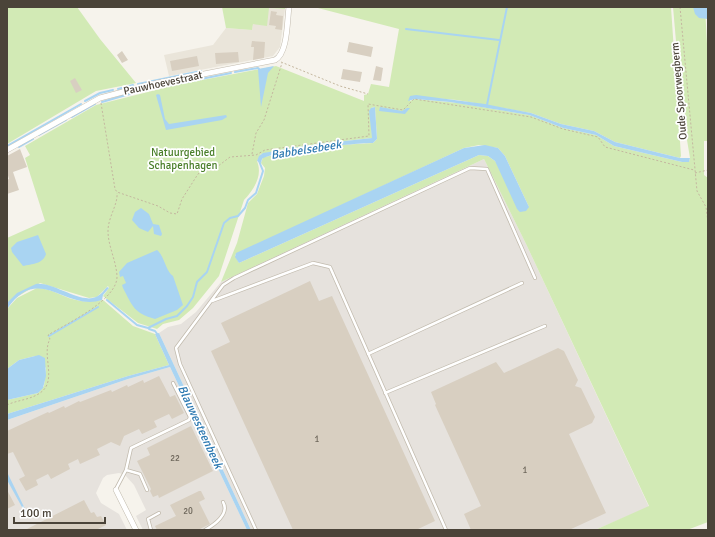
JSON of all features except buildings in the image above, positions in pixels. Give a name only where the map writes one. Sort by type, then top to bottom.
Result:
[{"type":"street","points":[[278,58],[284,48],[289,7]]},
{"type":"street","name":"Pauwhoevestraat","points":[[7,150],[100,98],[153,84],[266,62],[278,58]]},
{"type":"street","points":[[116,490],[136,530]]},
{"type":"lane","points":[[256,530],[180,364],[176,348],[223,285],[234,278],[470,168],[487,169],[535,278]]},
{"type":"lane","points":[[211,301],[313,263],[330,268],[446,530]]},
{"type":"lane","points":[[368,354],[522,283]]},
{"type":"lane","points":[[386,393],[545,326]]},
{"type":"lane","points":[[116,490],[126,470],[131,448],[189,420],[190,416],[173,383]]},
{"type":"lane","points":[[126,470],[140,474],[147,490]]},
{"type":"lane","points":[[205,530],[215,524],[220,518],[224,510],[223,502]]},
{"type":"lane","points":[[151,530],[148,519],[159,513]]},
{"type":"path","name":"Oude Spoorwegberm","points":[[680,7],[694,173],[697,191],[706,207],[708,222]]},
{"type":"path","points":[[278,58],[282,63],[340,86],[368,94]]},
{"type":"path","points":[[252,154],[256,133],[264,120],[282,63]]},
{"type":"path","points":[[7,405],[38,394],[47,385],[47,349],[50,339],[48,335],[102,302],[116,282],[116,272],[108,240],[108,226],[117,198],[117,192],[115,189],[100,98]]},
{"type":"path","points":[[117,192],[158,206],[170,213],[177,214],[182,199],[198,174],[202,171],[213,170],[230,157],[252,154],[256,155],[265,150],[369,136],[368,104],[403,110],[414,99],[531,117],[563,129],[598,138],[605,147],[694,170]]},
{"type":"path","points":[[694,173],[708,170]]},
{"type":"shaded area","points":[[269,8],[285,9],[280,47],[273,56],[169,76],[164,55],[213,45],[226,28],[252,30],[253,24]]},
{"type":"shaded area","points":[[484,159],[527,246],[649,507],[595,530],[251,530],[159,333],[168,327],[181,324],[196,312],[221,282]]},
{"type":"shaded area","points":[[170,367],[247,530],[143,530],[136,516],[146,510],[134,485],[125,475],[119,473],[107,475],[103,478],[96,493],[101,503],[119,514],[127,530],[7,530],[7,420],[128,379]]},
{"type":"green space","points":[[7,7],[77,7],[100,39],[136,83],[96,91],[7,144]]},
{"type":"green space","points":[[222,7],[285,7],[285,9],[269,8],[267,26],[253,24],[252,30],[226,28]]},
{"type":"green space","name":"Natuurgebied Schapenhagen","points":[[314,7],[671,7],[680,158],[615,142],[594,131],[561,124],[531,113],[457,100],[410,96],[410,101],[415,99],[458,103],[529,115],[563,128],[596,135],[614,146],[682,162],[689,162],[690,158],[682,110],[673,7],[705,7],[708,62],[708,141],[704,141],[704,175],[708,178],[708,522],[687,530],[595,530],[649,506],[527,246],[484,159],[221,282],[237,243],[248,203],[257,194],[264,176],[265,168],[261,163],[263,157],[340,145],[373,143],[377,139],[375,107],[371,108],[372,138],[318,144],[261,154],[257,161],[259,167],[258,177],[254,187],[244,200],[219,276],[193,308],[179,320],[163,324],[157,329],[138,323],[103,296],[109,288],[108,286],[97,297],[89,298],[40,283],[7,303],[7,238],[45,221],[25,158],[30,155],[25,146],[96,105],[176,85],[276,66],[364,101],[364,95],[368,94],[371,84],[389,87],[399,29]],"holes":[[[479,145],[498,148],[505,156],[529,207],[495,161],[488,156],[479,155],[239,263],[235,255],[464,148]]]},
{"type":"green space","points":[[37,288],[43,288],[75,300],[103,300],[133,326],[155,334],[169,365],[128,376],[7,414],[7,400],[38,393],[44,386],[46,368],[35,356],[19,360],[7,369],[7,309],[17,298]]},
{"type":"water","points":[[693,7],[708,7],[708,19],[699,18],[695,14]]},
{"type":"water","points":[[274,66],[268,73],[261,107],[258,69]]},
{"type":"water","points":[[156,95],[160,95],[165,119],[169,124],[226,115],[227,117],[222,120],[166,130]]},
{"type":"water","points":[[416,95],[485,104],[531,113],[561,124],[594,131],[615,142],[680,158],[690,158],[689,162],[682,162],[614,146],[596,135],[563,128],[529,115],[450,102],[415,99],[408,101],[410,96]]},
{"type":"water","points":[[375,107],[377,139],[373,143],[297,150],[269,156],[262,159],[261,163],[257,161],[259,156],[263,153],[318,144],[372,138],[369,111],[371,108]]},
{"type":"water","points":[[380,107],[402,111],[410,108],[405,114],[379,111]]},
{"type":"water","points":[[485,145],[498,148],[505,156],[529,207],[526,211],[520,212],[517,209],[495,161],[488,156],[479,155],[239,263],[235,257],[236,253],[464,148]]},
{"type":"water","points":[[141,208],[149,214],[153,224],[159,225],[162,234],[161,236],[154,234],[153,226],[148,232],[139,228],[132,220],[135,212]]},
{"type":"water","points":[[38,235],[46,254],[45,257],[40,262],[23,266],[12,252],[11,248],[17,242]]},
{"type":"water","points":[[157,250],[173,276],[183,305],[177,310],[155,319],[138,312],[129,300],[123,288],[122,285],[126,283],[123,276],[120,277],[119,272],[127,263]]},
{"type":"water","points":[[36,284],[51,286],[82,298],[96,297],[107,287],[109,288],[103,295],[102,300],[89,302],[76,300],[53,291],[30,289],[19,296],[7,309],[7,303],[17,293]]},
{"type":"water","points":[[159,333],[251,530],[247,530],[170,367],[128,379],[7,420],[7,414],[128,376],[169,365],[155,334]]},
{"type":"water","points":[[39,355],[45,358],[46,376],[43,388],[38,393],[7,400],[7,369],[19,360]]},
{"type":"water","points":[[7,472],[28,515],[28,518],[7,480]]},
{"type":"waterway","points":[[487,105],[507,7]]},
{"type":"waterway","points":[[406,29],[499,40]]},
{"type":"waterway","points":[[235,72],[259,69]]},
{"type":"waterway","points":[[138,84],[201,71]]},
{"type":"waterway","points":[[141,91],[231,73]]},
{"type":"waterway","points":[[118,89],[133,85]]},
{"type":"waterway","points":[[85,101],[100,93],[113,90]]},
{"type":"waterway","points":[[102,102],[133,93]]},
{"type":"waterway","points":[[7,146],[81,104]]},
{"type":"waterway","points":[[72,117],[95,104]]},
{"type":"waterway","points":[[39,135],[66,120]]},
{"type":"waterway","points":[[19,147],[33,139]]},
{"type":"waterway","name":"Babbelsebeek","points":[[107,300],[137,325],[148,328],[166,319],[177,316],[187,306],[193,297],[197,282],[207,272],[224,223],[230,218],[238,216],[245,208],[248,200],[256,193],[263,171],[259,161]]},
{"type":"waterway","points":[[49,336],[98,307]]},
{"type":"waterway","name":"Blauwesteenbeek","points":[[149,329],[155,331],[158,335]]}]
